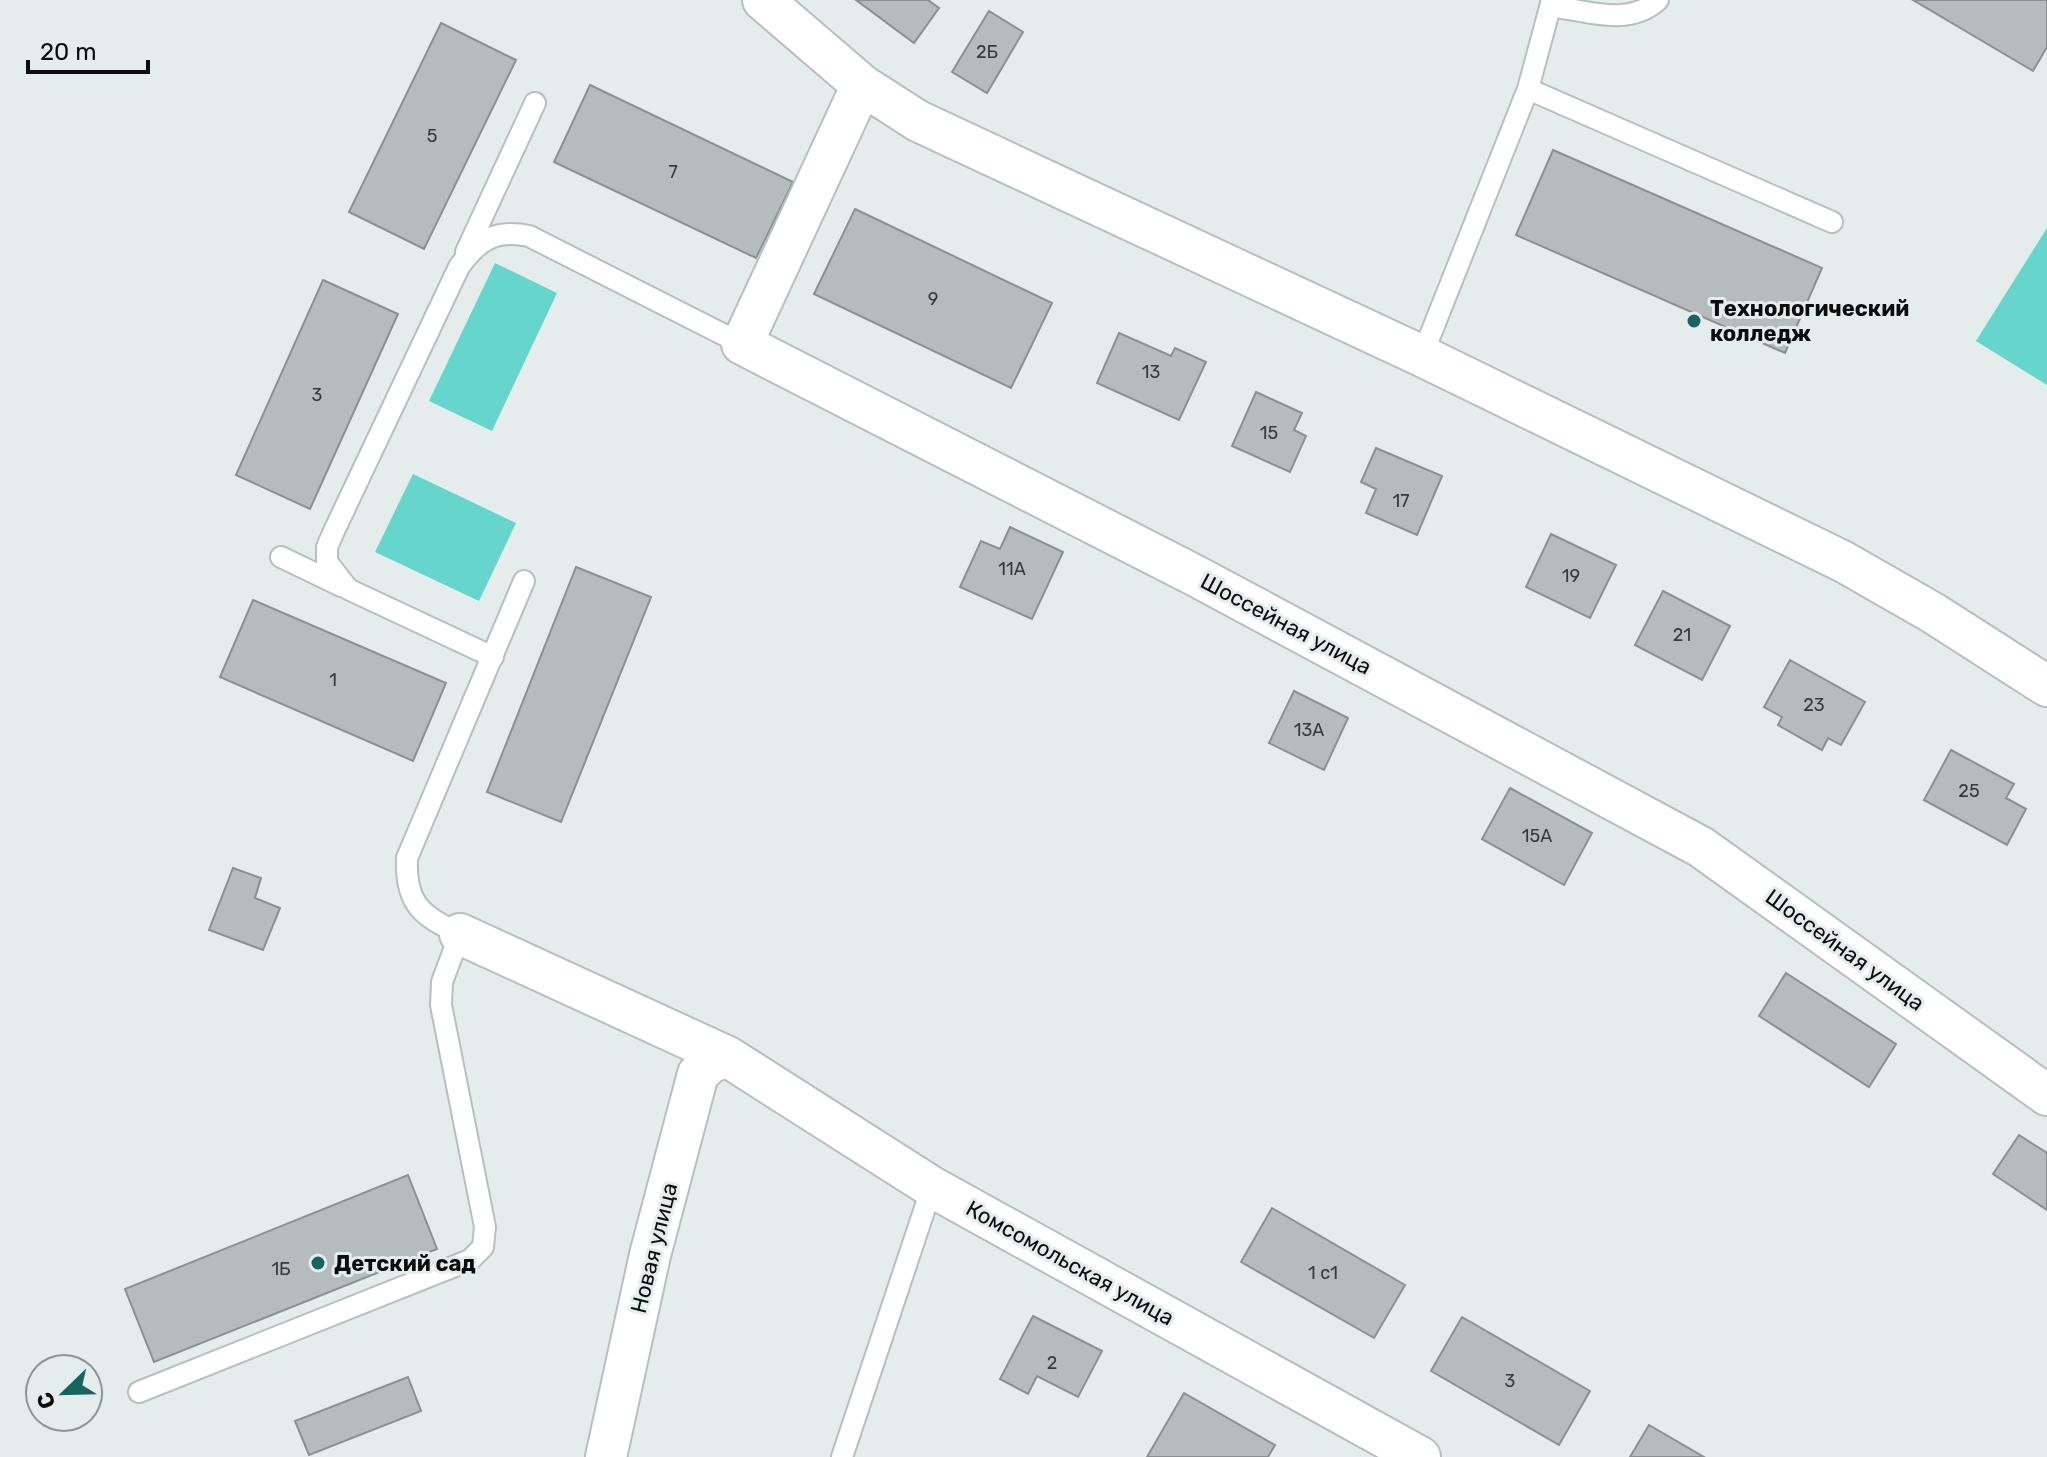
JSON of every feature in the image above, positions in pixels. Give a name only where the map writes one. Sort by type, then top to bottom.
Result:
[{"type":"street","points":[[763,0],[862,85],[918,121],[1422,356],[1844,562],[1933,613],[2047,686]]},
{"type":"street","points":[[742,344],[862,85]]},
{"type":"street","name":"Шоссейная улица","points":[[742,344],[1196,576],[1701,847],[2047,1095]]},
{"type":"street","name":"Комсомольская улица","points":[[460,934],[728,1057],[932,1187],[1420,1457]]},
{"type":"street","name":"Новая улица","points":[[606,1457],[650,1255],[698,1074],[711,1062],[728,1057]]},
{"type":"lane","points":[[1422,356],[1528,89],[1552,3],[1625,16],[1646,11],[1658,0]]},
{"type":"lane","points":[[1528,89],[1832,222]]},
{"type":"lane","points":[[348,589],[327,562],[327,547],[535,103]]},
{"type":"lane","points":[[459,267],[470,251],[489,236],[509,232],[529,236],[742,344]]},
{"type":"lane","points":[[281,557],[493,657]]},
{"type":"lane","points":[[139,1392],[470,1260],[483,1247],[485,1227],[441,1005],[442,982],[460,934],[425,915],[413,901],[406,881],[407,858],[524,581]]},
{"type":"lane","points":[[842,1457],[932,1187]]},
{"type":"shaded area","points":[[2047,228],[2047,385],[1976,341]]},
{"type":"shaded area","points":[[495,263],[557,293],[492,431],[429,401]]},
{"type":"shaded area","points":[[413,474],[516,523],[479,601],[375,552]]},
{"type":"building","points":[[856,0],[928,0],[939,8],[914,43]]},
{"type":"building","points":[[1913,0],[2047,0],[2047,47],[2033,71]]},
{"type":"building","points":[[989,11],[1023,32],[987,93],[952,72]]},
{"type":"building","points":[[441,23],[516,60],[424,249],[349,212]]},
{"type":"building","points":[[590,85],[793,182],[756,258],[554,162]]},
{"type":"building","points":[[1553,150],[1822,268],[1785,353],[1516,235]]},
{"type":"building","points":[[855,209],[1052,303],[1011,388],[814,294]]},
{"type":"building","points":[[323,280],[398,314],[310,509],[236,475]]},
{"type":"building","points":[[1119,333],[1171,356],[1175,348],[1206,362],[1179,420],[1097,383]]},
{"type":"building","points":[[1256,392],[1302,413],[1294,430],[1306,436],[1290,472],[1232,446]]},
{"type":"building","points":[[1376,448],[1442,476],[1417,535],[1366,513],[1376,489],[1361,482]]},
{"type":"building","points":[[1010,527],[1063,552],[1032,619],[960,587],[981,541],[1000,549]]},
{"type":"building","points":[[1551,534],[1616,565],[1590,618],[1526,587]]},
{"type":"building","points":[[576,567],[651,597],[561,822],[487,792]]},
{"type":"building","points":[[1663,591],[1730,626],[1702,680],[1635,645]]},
{"type":"building","points":[[253,600],[446,683],[413,761],[220,677]]},
{"type":"building","points":[[1790,660],[1865,702],[1841,745],[1828,738],[1822,750],[1778,725],[1782,717],[1764,707]]},
{"type":"building","points":[[1294,691],[1348,718],[1324,770],[1269,743]]},
{"type":"building","points":[[1951,750],[2014,784],[2006,798],[2026,809],[2007,845],[1924,800]]},
{"type":"building","points":[[1510,788],[1592,833],[1564,885],[1482,839]]},
{"type":"building","points":[[233,868],[261,878],[255,898],[280,908],[263,950],[209,930]]},
{"type":"building","points":[[1786,973],[1896,1044],[1869,1087],[1759,1016]]},
{"type":"building","points":[[2019,1135],[2047,1153],[2047,1210],[1993,1174]]},
{"type":"building","points":[[408,1175],[437,1249],[154,1362],[125,1289]]},
{"type":"building","points":[[1272,1208],[1405,1285],[1374,1338],[1241,1262]]},
{"type":"building","points":[[1033,1316],[1102,1351],[1078,1397],[1037,1376],[1028,1394],[1000,1379]]},
{"type":"building","points":[[1462,1317],[1590,1391],[1559,1445],[1431,1371]]},
{"type":"building","points":[[408,1377],[421,1411],[309,1455],[295,1421]]},
{"type":"building","points":[[1184,1393],[1275,1445],[1268,1457],[1147,1457]]},
{"type":"building","points":[[1649,1425],[1704,1457],[1630,1457]]},
{"type":"place","name":"Технологический колледж","points":[[1694,321]]},
{"type":"place","name":"Детский сад","points":[[318,1263]]}]
